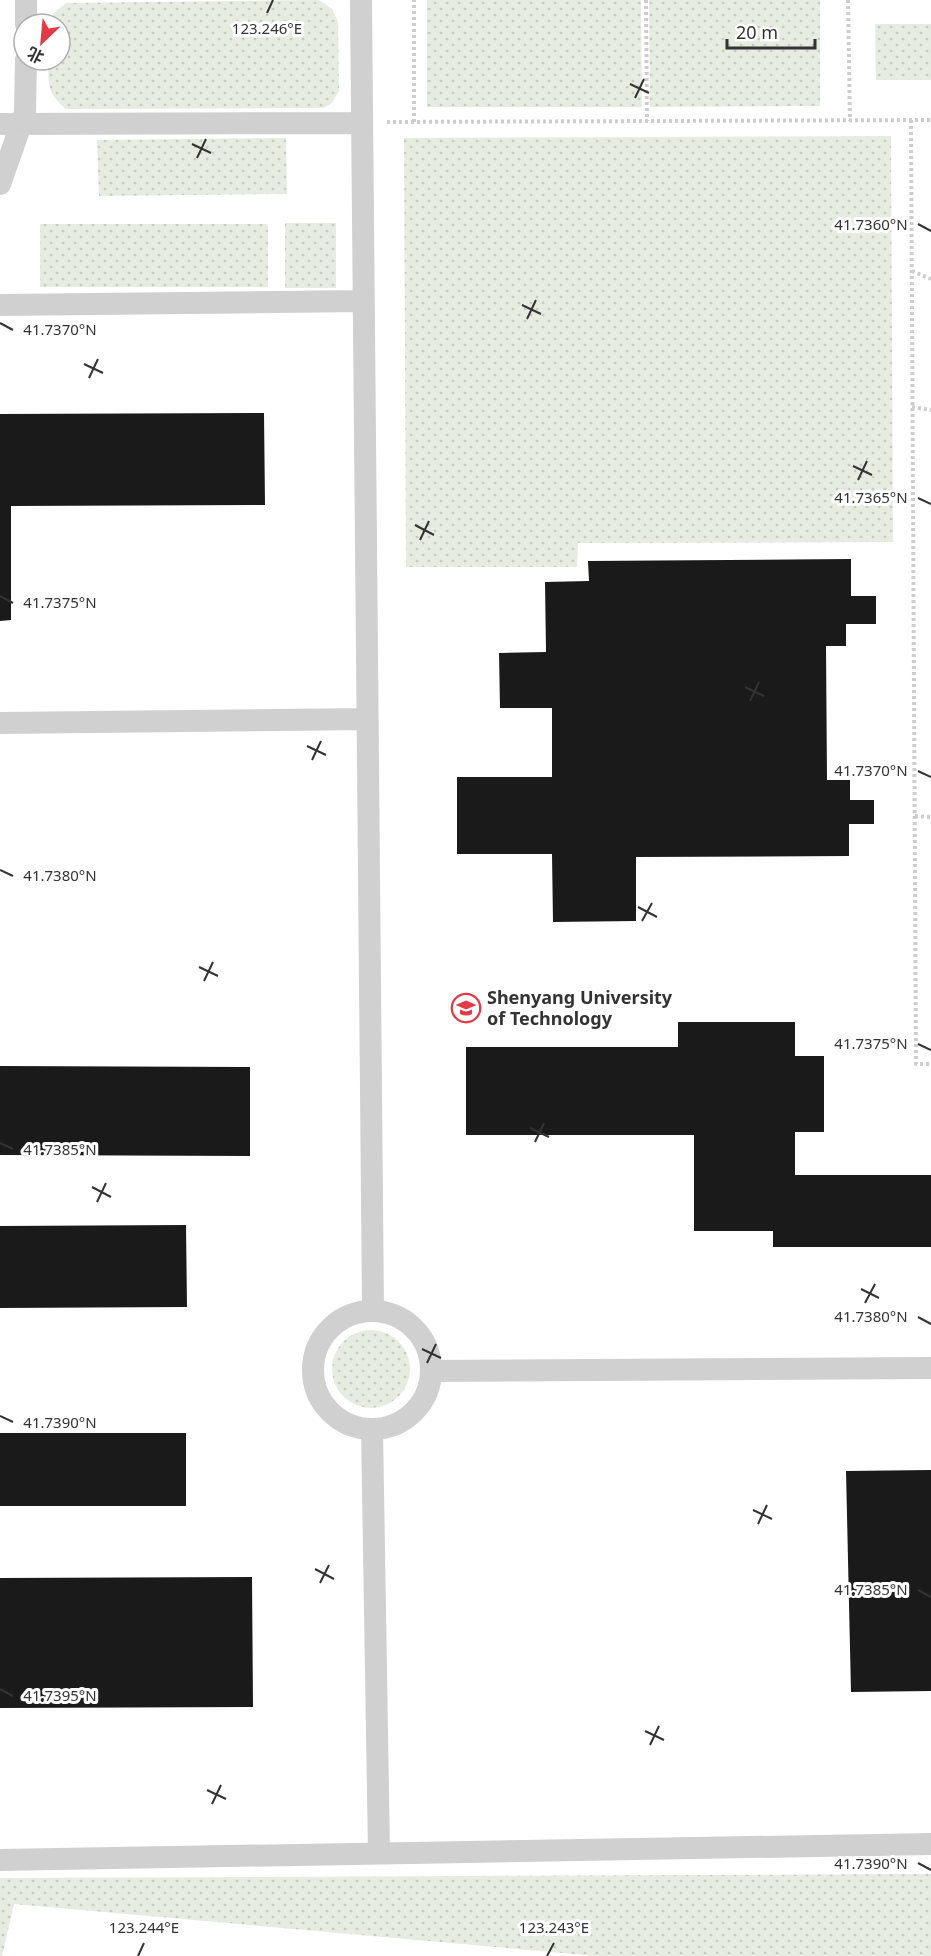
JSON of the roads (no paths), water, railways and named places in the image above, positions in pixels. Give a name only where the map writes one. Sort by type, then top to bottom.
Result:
[{"type":"street","points":[[361,0],[373,1310]]},
{"type":"street","points":[[0,184],[11,124],[25,112],[26,72]]},
{"type":"street","points":[[11,124],[362,123]]},
{"type":"street","points":[[0,305],[363,301]]},
{"type":"street","points":[[0,723],[367,719]]},
{"type":"street","points":[[373,1310],[391,1314],[408,1322],[421,1335],[429,1352],[432,1371],[428,1391],[418,1409],[402,1422],[382,1429],[372,1429],[342,1421],[327,1408],[316,1390],[313,1370],[316,1351],[324,1335],[331,1328],[354,1313],[373,1310]]},
{"type":"street","points":[[432,1371],[931,1368]]},
{"type":"street","points":[[372,1429],[380,1853]]},
{"type":"street","points":[[0,1860],[931,1844]]},
{"type":"place","name":"Shenyang University of Technology","points":[[466,1008]]}]
